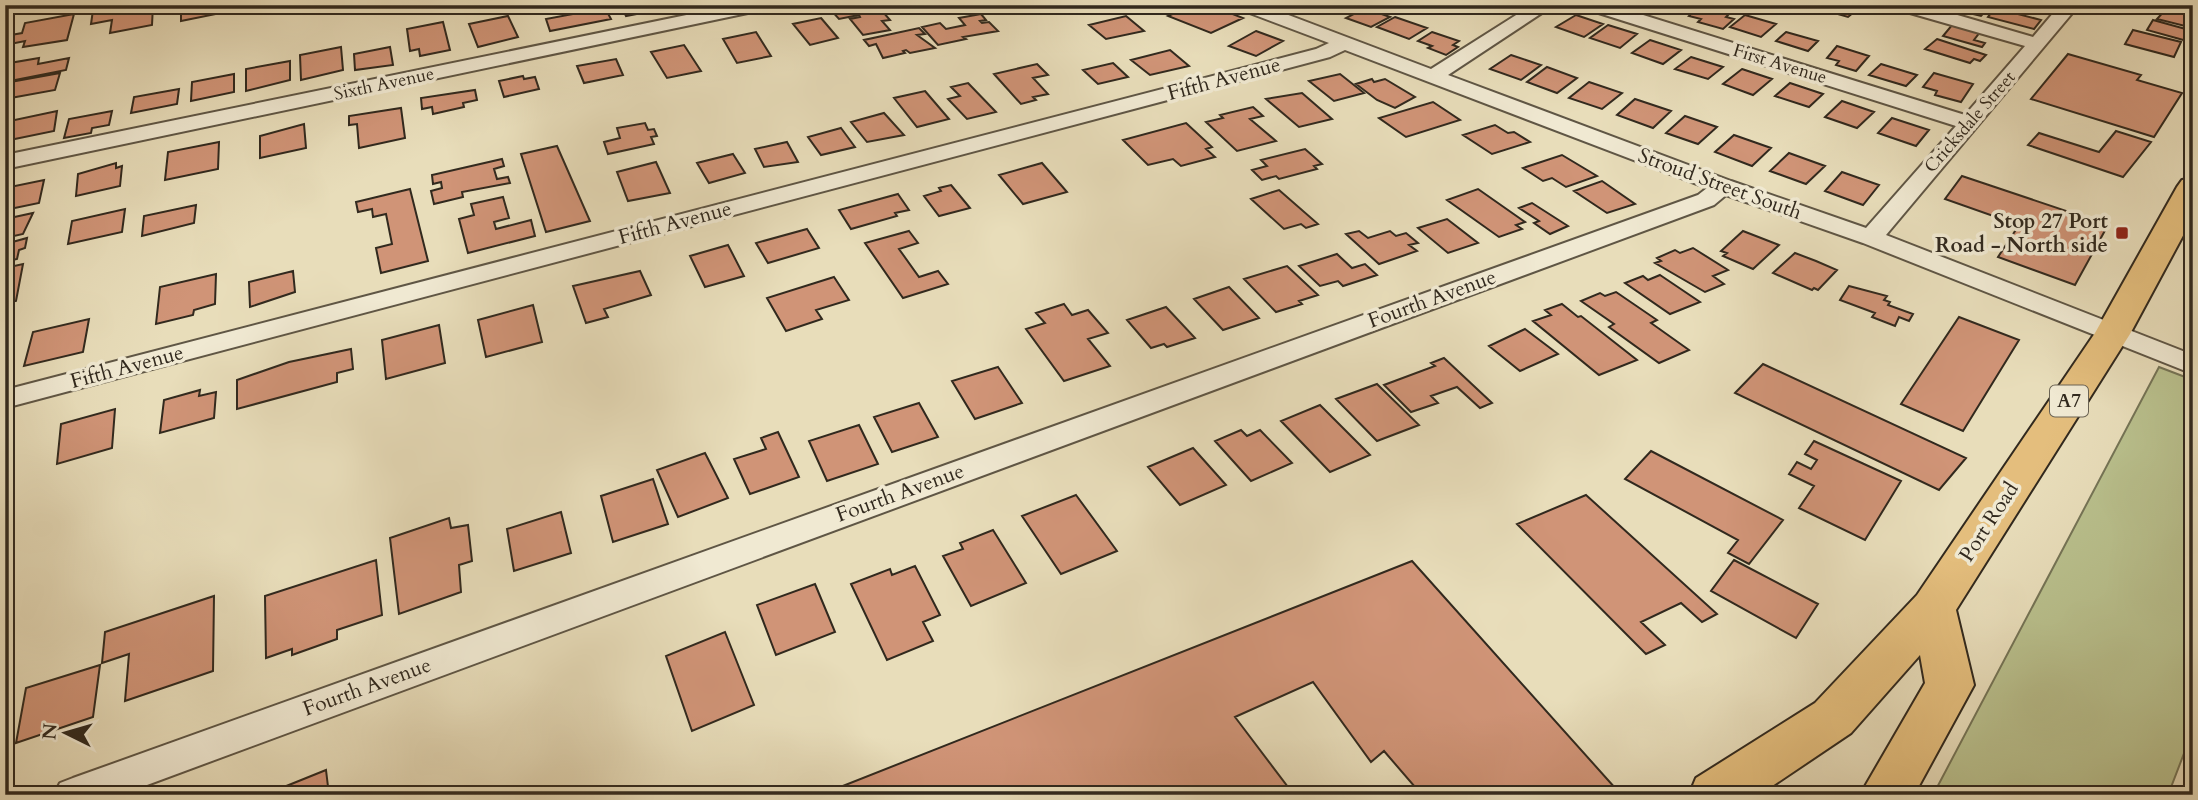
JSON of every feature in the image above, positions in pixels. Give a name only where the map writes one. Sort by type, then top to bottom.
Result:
[{"type":"highway","name":"Port Road","points":[[1715,795],[1833,718],[1933,608],[2112,334],[2193,187]]},
{"type":"highway","points":[[1886,795],[1950,685],[1933,608]]},
{"type":"street","name":"Sixth Avenue","points":[[5,162],[762,5]]},
{"type":"street","name":"Stroud Street South","points":[[1245,5],[1723,186],[1871,238],[2193,365]]},
{"type":"street","points":[[1433,76],[1545,5]]},
{"type":"street","name":"First Avenue","points":[[1592,5],[1968,124]]},
{"type":"street","points":[[1902,5],[2038,44]]},
{"type":"street","name":"Cricksdale Street","points":[[1871,238],[2070,5]]},
{"type":"street","name":"Fifth Avenue","points":[[5,399],[1323,53],[1344,43]]},
{"type":"street","name":"Fourth Avenue","points":[[73,795],[1706,200],[1723,186]]},
{"type":"green space","points":[[2159,367],[2193,380],[2193,730],[2168,795],[1933,795]]},
{"type":"building","points":[[119,5],[153,5],[152,25],[110,33],[112,20],[91,24],[93,10]]},
{"type":"building","points":[[181,5],[216,5],[216,14],[181,21]]},
{"type":"building","points":[[621,5],[654,5],[657,10],[626,16]]},
{"type":"building","points":[[848,5],[877,5],[890,20],[882,21],[890,30],[863,35],[850,19],[860,17],[859,15],[839,19],[830,9]]},
{"type":"building","points":[[1192,5],[1218,14],[1225,11],[1243,18],[1211,33],[1168,16]]},
{"type":"building","points":[[1487,5],[1523,5],[1511,13]]},
{"type":"building","points":[[1701,5],[1730,13],[1726,17],[1734,19],[1723,29],[1698,22],[1701,19],[1689,16]]},
{"type":"building","points":[[1935,5],[1991,5],[1981,16]]},
{"type":"building","points":[[1872,6],[1866,11],[1859,8],[1848,17],[1813,7]]},
{"type":"building","points":[[605,8],[611,19],[550,31],[546,19]]},
{"type":"building","points":[[1365,8],[1390,17],[1371,27],[1346,18]]},
{"type":"building","points":[[1995,8],[2041,20],[2034,29],[1988,17]]},
{"type":"building","points":[[2166,9],[2193,16],[2193,28],[2157,19]]},
{"type":"building","points":[[74,14],[67,40],[23,47],[25,41],[5,45],[5,36],[22,33],[25,23]]},
{"type":"building","points":[[981,14],[986,20],[980,21],[982,23],[989,22],[998,31],[963,37],[966,39],[938,45],[922,27],[940,23],[946,29],[965,25],[959,18]]},
{"type":"building","points":[[1576,15],[1603,24],[1584,37],[1556,27]]},
{"type":"building","points":[[1745,15],[1776,24],[1761,37],[1730,27]]},
{"type":"building","points":[[508,16],[518,37],[478,47],[469,24]]},
{"type":"building","points":[[1126,16],[1144,31],[1106,39],[1089,25]]},
{"type":"building","points":[[1395,17],[1427,28],[1409,39],[1377,27]]},
{"type":"building","points":[[821,18],[838,38],[810,45],[793,24]]},
{"type":"building","points":[[2153,20],[2193,31],[2193,37],[2189,36],[2187,41],[2147,30]]},
{"type":"building","points":[[443,22],[450,50],[420,56],[419,49],[410,51],[407,29]]},
{"type":"building","points":[[1608,25],[1637,34],[1620,48],[1590,38]]},
{"type":"building","points":[[1952,25],[1980,32],[1974,40],[1985,43],[1982,47],[1943,36]]},
{"type":"building","points":[[919,28],[925,34],[917,35],[935,48],[910,53],[906,50],[903,51],[905,53],[883,58],[876,44],[869,46],[864,40]]},
{"type":"building","points":[[2133,30],[2181,42],[2174,57],[2125,44]]},
{"type":"building","points":[[1256,31],[1283,41],[1256,56],[1229,46]]},
{"type":"building","points":[[756,32],[771,56],[737,63],[723,39]]},
{"type":"building","points":[[1432,32],[1459,41],[1453,45],[1458,47],[1446,55],[1418,41]]},
{"type":"building","points":[[1786,32],[1818,41],[1808,51],[1776,41]]},
{"type":"building","points":[[1937,39],[1986,55],[1980,61],[1974,59],[1970,63],[1925,49]]},
{"type":"building","points":[[1650,40],[1681,50],[1663,64],[1632,53]]},
{"type":"building","points":[[684,45],[701,71],[667,78],[651,52]]},
{"type":"building","points":[[1837,46],[1869,56],[1856,71],[1836,65],[1839,61],[1827,58]]},
{"type":"building","points":[[341,47],[343,70],[301,80],[300,55]]},
{"type":"building","points":[[390,47],[393,65],[355,70],[354,54]]},
{"type":"building","points":[[1170,50],[1189,66],[1150,75],[1131,60]]},
{"type":"building","points":[[2068,54],[2141,75],[2137,80],[2182,93],[2154,137],[2031,99]]},
{"type":"building","points":[[1511,55],[1541,65],[1521,80],[1490,69]]},
{"type":"building","points":[[1691,57],[1723,67],[1708,79],[1675,69]]},
{"type":"building","points":[[39,58],[38,64],[69,58],[66,70],[5,82],[10,63]]},
{"type":"building","points":[[616,59],[623,75],[584,83],[577,66]]},
{"type":"building","points":[[290,61],[290,80],[246,91],[246,69]]},
{"type":"building","points":[[1113,63],[1128,77],[1098,84],[1083,70]]},
{"type":"building","points":[[1037,64],[1048,75],[1033,78],[1048,94],[1033,97],[1036,100],[1021,104],[994,74]]},
{"type":"building","points":[[1881,64],[1917,75],[1906,86],[1869,75]]},
{"type":"building","points":[[1547,67],[1577,78],[1557,93],[1527,82]]},
{"type":"building","points":[[1742,69],[1772,79],[1753,95],[1723,84]]},
{"type":"building","points":[[60,73],[55,90],[5,99],[5,83]]},
{"type":"building","points":[[1934,73],[1973,84],[1961,102],[1935,95],[1937,91],[1923,87]]},
{"type":"building","points":[[234,74],[234,92],[191,101],[192,82]]},
{"type":"building","points":[[1340,74],[1364,93],[1334,101],[1309,81]]},
{"type":"building","points":[[523,76],[524,79],[535,77],[539,89],[504,97],[499,81]]},
{"type":"building","points":[[1372,79],[1374,82],[1385,79],[1415,97],[1395,108],[1377,100],[1356,84]]},
{"type":"building","points":[[1589,82],[1622,93],[1602,109],[1569,98]]},
{"type":"building","points":[[968,83],[996,112],[967,119],[948,99],[960,96],[951,87]]},
{"type":"building","points":[[1790,83],[1823,94],[1809,107],[1775,96]]},
{"type":"building","points":[[179,89],[177,104],[131,113],[134,97]]},
{"type":"building","points":[[475,90],[477,100],[463,103],[464,107],[433,114],[432,107],[422,109],[421,98]]},
{"type":"building","points":[[925,91],[949,119],[917,127],[894,98]]},
{"type":"building","points":[[1302,93],[1332,119],[1299,127],[1266,99]]},
{"type":"building","points":[[1635,99],[1671,111],[1653,128],[1617,115]]},
{"type":"building","points":[[1842,101],[1874,112],[1857,128],[1825,117]]},
{"type":"building","points":[[1433,102],[1460,120],[1406,137],[1379,118]]},
{"type":"building","points":[[1253,107],[1263,116],[1250,119],[1276,141],[1237,151],[1206,122],[1223,118],[1220,115]]},
{"type":"building","points":[[401,108],[405,138],[359,148],[357,124],[349,125],[349,116]]},
{"type":"building","points":[[57,111],[54,131],[5,141],[5,122]]},
{"type":"building","points":[[112,111],[109,125],[92,128],[91,133],[64,138],[69,119]]},
{"type":"building","points":[[884,113],[904,135],[867,142],[851,122]]},
{"type":"building","points":[[1685,116],[1717,127],[1698,144],[1666,133]]},
{"type":"building","points":[[1892,118],[1929,130],[1916,146],[1878,133]]},
{"type":"building","points":[[645,123],[648,130],[654,129],[657,136],[651,137],[654,144],[608,154],[604,142],[620,138],[617,128]]},
{"type":"building","points":[[1186,123],[1212,147],[1206,149],[1215,157],[1181,166],[1173,159],[1148,165],[1123,140]]},
{"type":"building","points":[[304,124],[306,148],[260,158],[260,136]]},
{"type":"building","points":[[1495,125],[1530,142],[1492,154],[1463,135]]},
{"type":"building","points":[[841,128],[855,147],[821,155],[808,137]]},
{"type":"building","points":[[2116,131],[2151,142],[2123,177],[2028,145],[2039,133],[2099,152]]},
{"type":"building","points":[[1734,135],[1771,148],[1752,166],[1715,152]]},
{"type":"building","points":[[219,142],[218,169],[165,180],[168,152]]},
{"type":"building","points":[[787,142],[798,162],[764,167],[755,149]]},
{"type":"building","points":[[557,146],[590,221],[546,232],[521,154]]},
{"type":"building","points":[[1305,149],[1322,164],[1314,166],[1317,169],[1279,179],[1276,176],[1262,180],[1252,170],[1267,166],[1261,160]]},
{"type":"building","points":[[1789,153],[1825,166],[1806,184],[1770,171]]},
{"type":"building","points":[[733,154],[745,173],[709,183],[697,163]]},
{"type":"building","points":[[1562,155],[1597,176],[1566,187],[1552,178],[1543,181],[1523,168]]},
{"type":"building","points":[[502,159],[504,166],[494,169],[497,179],[508,177],[510,183],[462,192],[463,197],[434,204],[431,191],[442,188],[441,182],[433,184],[432,175]]},
{"type":"building","points":[[656,162],[670,193],[628,201],[617,172]]},
{"type":"building","points":[[116,163],[116,168],[122,166],[120,186],[76,196],[78,174]]},
{"type":"building","points":[[1042,163],[1067,192],[1023,204],[999,175]]},
{"type":"building","points":[[1842,172],[1879,185],[1863,205],[1825,191]]},
{"type":"building","points":[[1962,176],[2108,225],[2075,285],[1998,257],[2019,225],[1945,199]]},
{"type":"building","points":[[44,180],[39,203],[5,210],[5,188]]},
{"type":"building","points":[[1602,181],[1635,204],[1607,213],[1574,191]]},
{"type":"building","points":[[951,185],[970,208],[939,216],[924,196]]},
{"type":"building","points":[[410,189],[428,261],[381,273],[376,248],[392,244],[386,214],[373,217],[372,209],[358,212],[356,202]]},
{"type":"building","points":[[1478,189],[1525,222],[1516,225],[1522,229],[1499,237],[1447,200]]},
{"type":"building","points":[[1279,190],[1318,224],[1306,228],[1301,224],[1284,229],[1251,199]]},
{"type":"building","points":[[898,194],[909,210],[851,229],[839,210]]},
{"type":"building","points":[[503,197],[509,218],[494,222],[496,229],[531,220],[535,236],[468,253],[459,219],[474,215],[471,204]]},
{"type":"building","points":[[1532,203],[1568,226],[1550,234],[1534,223],[1539,221],[1519,208]]},
{"type":"building","points":[[196,205],[194,223],[142,236],[144,216]]},
{"type":"building","points":[[125,209],[122,232],[68,244],[72,221]]},
{"type":"building","points":[[33,213],[23,234],[5,238],[5,219]]},
{"type":"building","points":[[1447,219],[1478,243],[1448,253],[1418,228]]},
{"type":"building","points":[[807,229],[819,248],[768,263],[756,243]]},
{"type":"building","points":[[909,231],[918,243],[899,249],[919,277],[938,271],[948,284],[903,298],[865,243]]},
{"type":"building","points":[[1359,231],[1368,238],[1390,231],[1396,236],[1406,233],[1418,243],[1409,245],[1417,251],[1379,264],[1346,234]]},
{"type":"building","points":[[1743,231],[1779,245],[1753,269],[1723,256],[1727,253],[1721,251]]},
{"type":"building","points":[[27,238],[25,248],[19,250],[17,259],[5,262],[5,244]]},
{"type":"building","points":[[728,245],[744,276],[705,287],[690,256]]},
{"type":"building","points":[[1693,248],[1728,270],[1713,276],[1724,284],[1705,292],[1655,263],[1661,261],[1657,258],[1675,250],[1680,253]]},
{"type":"building","points":[[1795,253],[1837,270],[1818,290],[1812,290],[1773,273]]},
{"type":"building","points":[[1337,254],[1352,268],[1365,264],[1377,275],[1343,286],[1338,281],[1320,286],[1299,266]]},
{"type":"building","points":[[23,264],[16,301],[5,303],[5,268]]},
{"type":"building","points":[[1287,266],[1318,295],[1299,301],[1302,304],[1276,312],[1244,279]]},
{"type":"building","points":[[293,271],[295,292],[250,307],[249,282]]},
{"type":"building","points":[[640,271],[651,295],[604,309],[608,317],[586,323],[573,286]]},
{"type":"building","points":[[216,274],[215,304],[194,310],[193,315],[156,324],[160,287]]},
{"type":"building","points":[[1660,275],[1700,302],[1670,314],[1625,283],[1643,276],[1648,280]]},
{"type":"building","points":[[834,277],[849,300],[816,310],[822,319],[786,331],[767,298]]},
{"type":"building","points":[[1849,286],[1887,296],[1884,300],[1890,302],[1888,305],[1913,314],[1909,321],[1899,317],[1895,326],[1872,317],[1875,313],[1840,300]]},
{"type":"building","points":[[1229,287],[1259,318],[1223,330],[1194,299]]},
{"type":"building","points":[[1616,292],[1657,320],[1651,323],[1689,350],[1659,363],[1609,327],[1614,324],[1581,301],[1600,293],[1605,296]]},
{"type":"building","points":[[1064,304],[1072,315],[1088,310],[1108,333],[1088,339],[1110,366],[1064,381],[1026,329],[1045,323],[1036,313]]},
{"type":"building","points":[[1562,304],[1637,360],[1599,375],[1533,321],[1551,315],[1545,310]]},
{"type":"building","points":[[533,305],[542,342],[486,357],[478,320]]},
{"type":"building","points":[[1166,307],[1195,338],[1167,347],[1164,344],[1151,348],[1127,320]]},
{"type":"building","points":[[1959,317],[2019,340],[1963,431],[1901,404]]},
{"type":"building","points":[[89,319],[83,352],[24,366],[33,332]]},
{"type":"building","points":[[439,325],[445,363],[386,379],[382,340]]},
{"type":"building","points":[[1525,329],[1558,354],[1520,371],[1489,346]]},
{"type":"building","points":[[351,349],[353,369],[337,373],[337,382],[237,409],[237,380],[289,362]]},
{"type":"building","points":[[1444,358],[1492,403],[1480,408],[1457,387],[1431,396],[1438,403],[1411,412],[1384,385],[1435,366],[1431,363]]},
{"type":"building","points":[[1763,364],[1966,458],[1939,490],[1735,393]]},
{"type":"building","points":[[998,367],[1022,403],[975,419],[952,381]]},
{"type":"building","points":[[1377,384],[1419,425],[1377,441],[1336,399]]},
{"type":"building","points":[[200,390],[199,396],[216,392],[214,418],[160,433],[164,400]]},
{"type":"building","points":[[919,403],[938,437],[892,452],[874,417]]},
{"type":"building","points":[[1320,405],[1370,455],[1330,472],[1281,421]]},
{"type":"building","points":[[115,409],[112,448],[57,464],[61,424]]},
{"type":"building","points":[[859,425],[878,464],[827,481],[809,441]]},
{"type":"building","points":[[1241,430],[1247,436],[1260,430],[1292,463],[1251,481],[1215,441]]},
{"type":"building","points":[[778,432],[799,477],[750,494],[734,459],[766,449],[761,438]]},
{"type":"building","points":[[1814,441],[1901,481],[1865,540],[1799,508],[1814,486],[1789,474],[1797,462],[1811,469],[1817,460],[1805,454]]},
{"type":"building","points":[[1193,448],[1226,485],[1180,505],[1148,467]]},
{"type":"building","points":[[1651,451],[1783,520],[1749,564],[1728,553],[1738,540],[1625,479]]},
{"type":"building","points":[[705,453],[728,498],[678,517],[657,470]]},
{"type":"building","points":[[653,479],[668,524],[613,542],[601,496]]},
{"type":"building","points":[[1076,495],[1117,551],[1061,574],[1022,516]]},
{"type":"building","points":[[1586,495],[1717,614],[1702,622],[1681,603],[1641,622],[1665,645],[1646,654],[1517,524]]},
{"type":"building","points":[[561,512],[571,553],[514,571],[507,529]]},
{"type":"building","points":[[449,518],[451,528],[468,525],[472,561],[459,565],[461,592],[399,614],[390,538]]},
{"type":"building","points":[[993,530],[1026,583],[971,606],[943,556],[963,549],[960,543]]},
{"type":"building","points":[[376,560],[382,615],[337,630],[337,639],[292,655],[292,649],[266,658],[265,596]]},
{"type":"building","points":[[1734,560],[1818,604],[1796,638],[1711,591]]},
{"type":"building","points":[[1412,561],[1616,789],[1604,795],[1421,794],[1384,751],[1371,762],[1313,682],[1235,717],[1294,795],[820,795]]},
{"type":"building","points":[[915,566],[940,615],[923,622],[933,641],[887,660],[851,584],[890,569],[892,575]]},
{"type":"building","points":[[815,584],[835,632],[776,655],[757,605]]},
{"type":"building","points":[[214,596],[213,671],[125,701],[129,654],[102,663],[105,632]]},
{"type":"building","points":[[725,632],[754,705],[692,731],[666,656]]},
{"type":"building","points":[[100,665],[93,717],[16,743],[26,688]]},
{"type":"building","points":[[326,770],[329,795],[264,795]]},
{"type":"place","name":"Stop 27 Port Road - North side","points":[[2122,233]]}]
